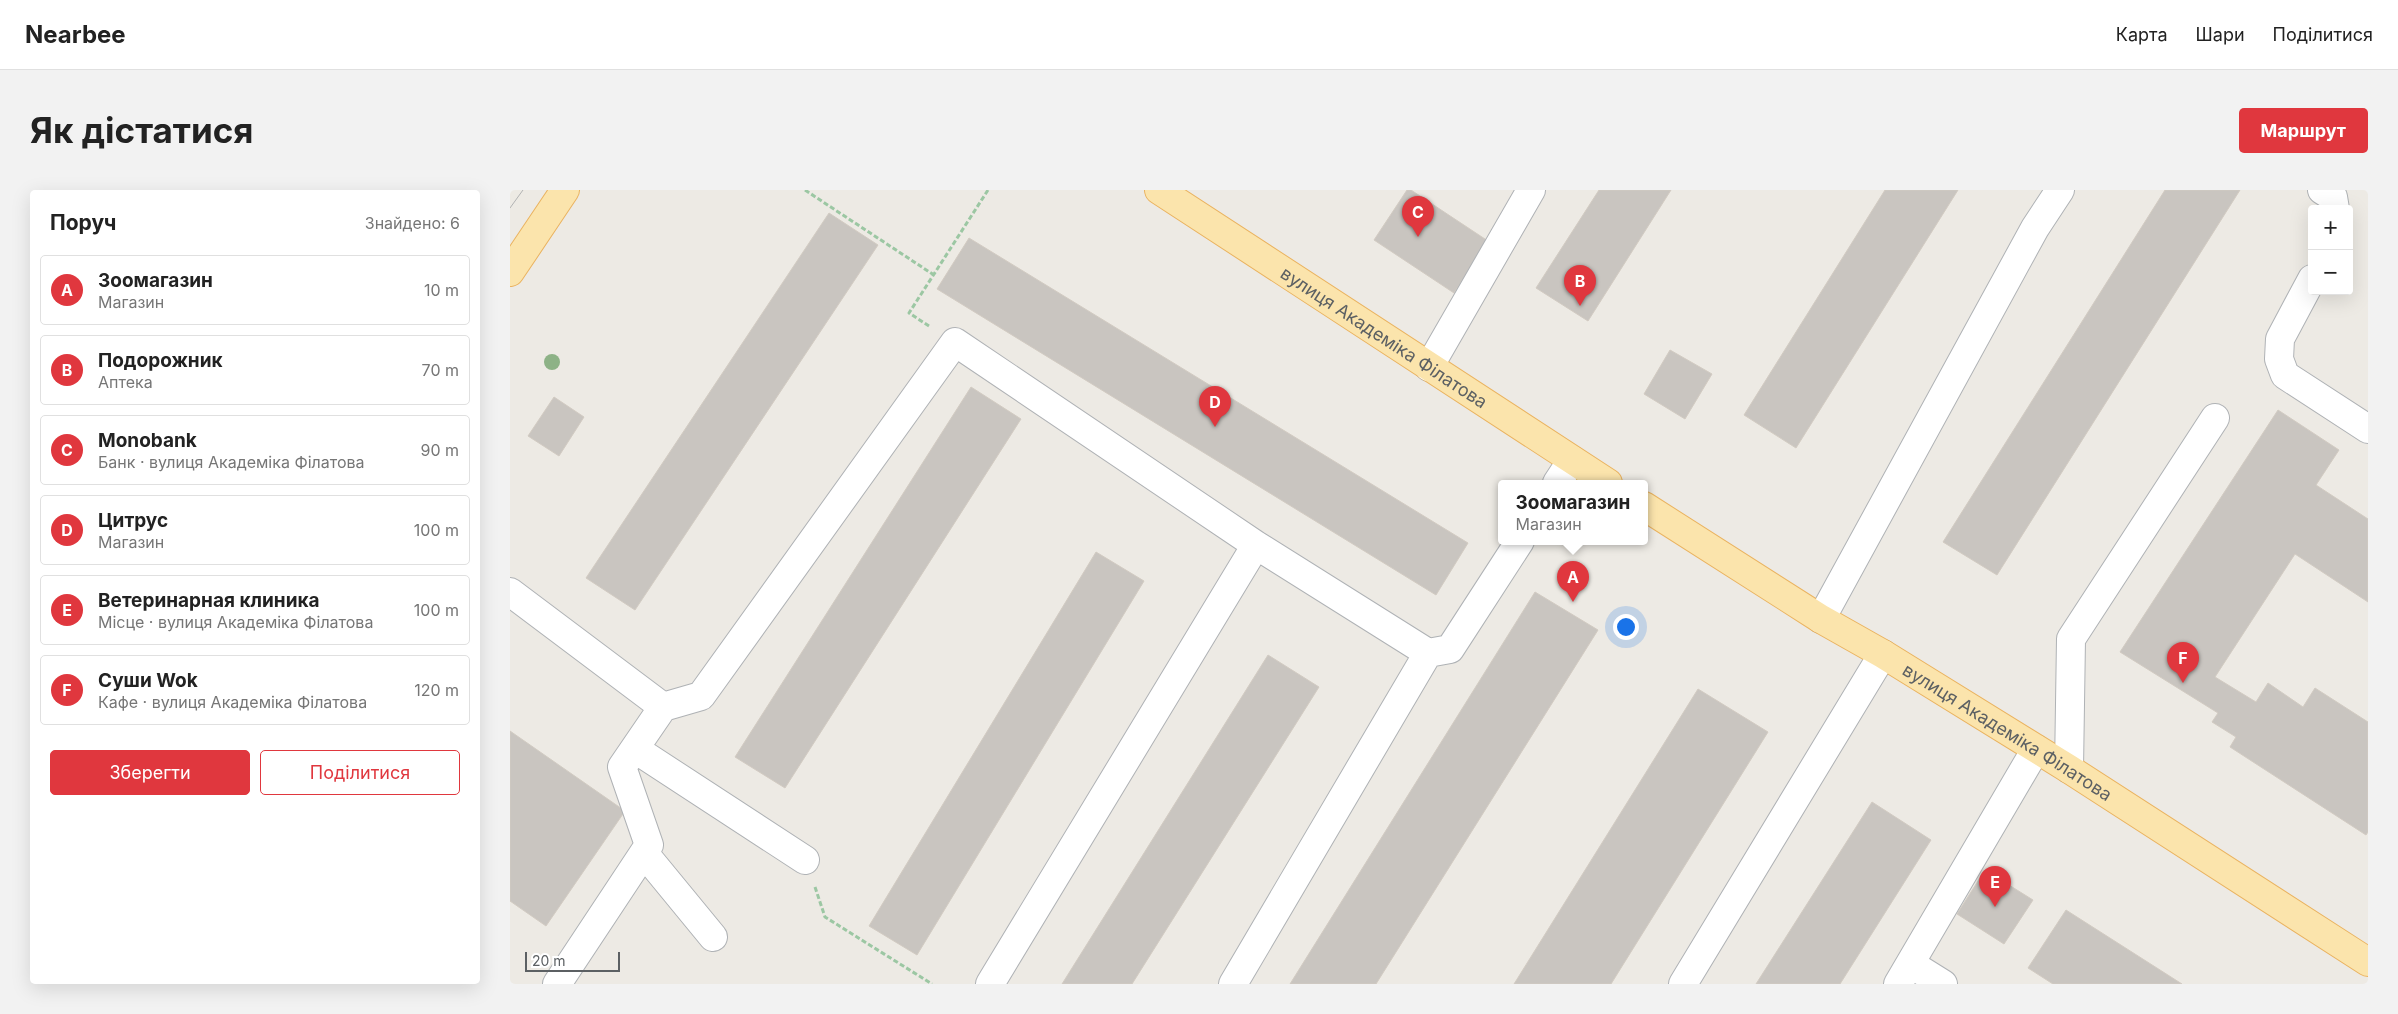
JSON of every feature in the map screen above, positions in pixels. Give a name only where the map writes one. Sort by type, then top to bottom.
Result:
[{"type":"main road","points":[[510,272],[565,190]]},
{"type":"main road","name":"вулиця Академіка Філатова","points":[[1159,190],[1603,480]]},
{"type":"main road","name":"вулиця Академіка Філатова","points":[[1648,509],[1821,618],[2069,769],[2368,962]]},
{"type":"lane","points":[[1429,368],[1531,190]]},
{"type":"lane","points":[[1821,618],[2035,228],[2060,190]]},
{"type":"lane","points":[[2322,190],[2332,197],[2333,205]]},
{"type":"lane","points":[[2308,286],[2280,339],[2278,358],[2285,375],[2368,429]]},
{"type":"lane","points":[[557,984],[650,845],[622,767],[663,707],[700,696],[955,342],[1256,545],[1428,653],[1450,649],[1517,545]]},
{"type":"lane","points":[[2069,769],[2072,639],[2215,418]]},
{"type":"lane","points":[[1559,480],[1572,460]]},
{"type":"lane","points":[[990,984],[1256,545]]},
{"type":"lane","points":[[510,592],[663,707]]},
{"type":"lane","points":[[1233,984],[1428,653]]},
{"type":"lane","points":[[1683,984],[1883,654]]},
{"type":"lane","points":[[635,749],[805,860]]},
{"type":"lane","points":[[1943,984],[1904,974],[2036,749]]},
{"type":"lane","points":[[644,853],[713,936]]},
{"type":"path","points":[[805,190],[934,275]]},
{"type":"path","points":[[955,342],[909,313],[988,190]]},
{"type":"path","points":[[805,860],[825,917],[932,984]]},
{"type":"building","points":[[1407,190],[1411,190],[1488,241],[1454,293],[1374,240]]},
{"type":"building","points":[[1599,190],[1671,190],[1588,321],[1536,288]]},
{"type":"building","points":[[1885,190],[1958,190],[1796,448],[1744,415]]},
{"type":"building","points":[[2165,190],[2240,190],[1997,575],[1943,542]]},
{"type":"building","points":[[829,213],[878,245],[635,610],[586,578]]},
{"type":"building","points":[[969,238],[1468,543],[1436,595],[937,289]]},
{"type":"building","points":[[1670,350],[1712,374],[1685,419],[1644,394]]},
{"type":"building","points":[[971,387],[1021,419],[785,788],[735,757]]},
{"type":"building","points":[[554,397],[584,417],[559,456],[528,436]]},
{"type":"building","points":[[2278,410],[2339,450],[2316,485],[2368,519],[2368,602],[2295,554],[2215,677],[2256,702],[2268,683],[2303,707],[2315,688],[2368,722],[2368,832],[2366,835],[2230,747],[2236,737],[2212,722],[2218,713],[2120,652]]},
{"type":"building","points":[[1096,552],[1144,581],[917,955],[869,926]]},
{"type":"building","points":[[1535,592],[1598,630],[1376,984],[1290,984]]},
{"type":"building","points":[[1268,655],[1319,687],[1132,984],[1062,984]]},
{"type":"building","points":[[1698,689],[1768,732],[1611,984],[1514,984]]},
{"type":"building","points":[[510,731],[625,811],[546,926],[510,901]]},
{"type":"building","points":[[1872,802],[1931,840],[1840,984],[1756,984]]},
{"type":"building","points":[[1985,870],[2033,900],[2004,944],[1957,914]]},
{"type":"building","points":[[2066,910],[2182,984],[2053,984],[2028,968]]},
{"type":"tram line","points":[[510,208],[523,190]]},
{"type":"place","name":"Monobank","points":[[1418,237]]},
{"type":"place","name":"Подорожник","points":[[1580,306]]},
{"type":"place","name":"Цитрус","points":[[1215,427]]},
{"type":"place","name":"Зоомагазин","points":[[1573,602]]},
{"type":"place","name":"Суши Wok","points":[[2183,683]]},
{"type":"place","name":"Ветеринарная клиника","points":[[1995,907]]}]
